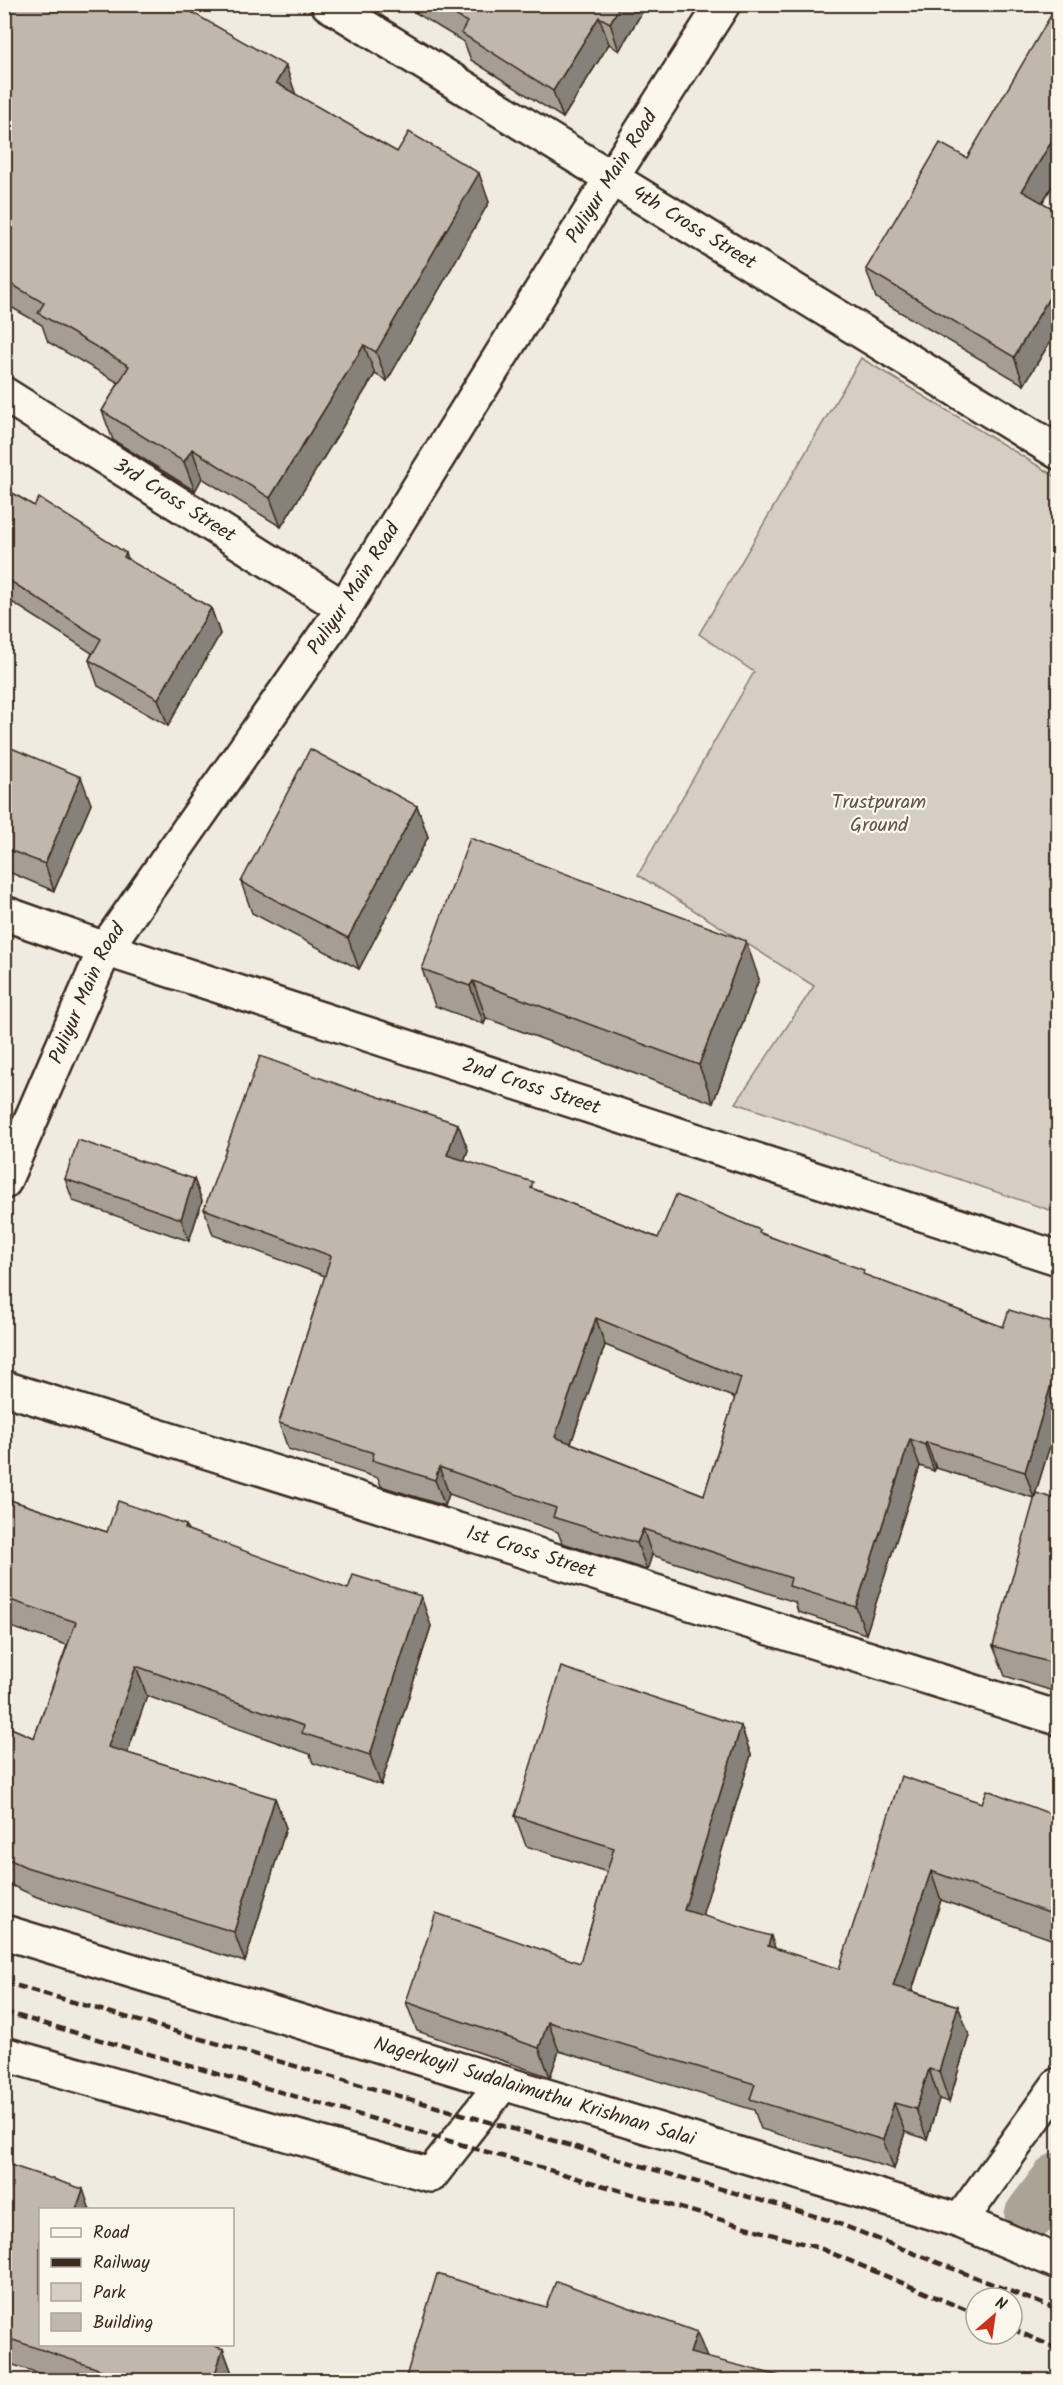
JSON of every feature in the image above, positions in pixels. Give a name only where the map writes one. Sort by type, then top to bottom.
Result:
[{"type":"street","name":"4th Cross Street","points":[[328,4],[1059,452]]},
{"type":"street","name":"Puliyur Main Road","points":[[4,1182],[105,949],[344,608],[612,177],[723,4]]},
{"type":"street","name":"3rd Cross Street","points":[[4,394],[344,608]]},
{"type":"street","name":"2nd Cross Street","points":[[4,913],[105,949],[1059,1258]]},
{"type":"street","name":"1st Cross Street","points":[[4,1388],[1059,1718]]},
{"type":"street","name":"Nagerkoyil Sudalaimuthu Krishnan Salai","points":[[4,1932],[960,2221],[1059,2262]]},
{"type":"street","points":[[4,2054],[431,2175],[503,2083]]},
{"type":"street","points":[[960,2221],[1059,2085]]},
{"type":"green space","name":"Trustpuram Ground","points":[[861,358],[1058,478],[1058,1213],[736,1103],[814,986],[638,875],[754,672],[699,634]]},
{"type":"building","points":[[4,4],[183,4],[187,7],[186,9],[286,66],[276,83],[397,152],[409,132],[479,173],[376,352],[364,345],[270,498],[192,449],[184,462],[102,411],[129,366],[38,313],[44,303],[4,280]]},
{"type":"building","points":[[437,4],[621,4],[610,23],[599,17],[553,91],[461,33],[467,22]]},
{"type":"building","points":[[1054,10],[1059,13],[1059,129],[1022,191],[1059,212],[1059,281],[1014,357],[866,269],[940,143],[967,158]]},
{"type":"building","points":[[4,488],[34,506],[39,498],[126,553],[124,557],[211,608],[158,699],[89,660],[101,639],[4,577]]},
{"type":"building","points":[[4,745],[81,777],[45,864],[4,848]]},
{"type":"building","points":[[310,749],[417,806],[348,938],[241,882]]},
{"type":"building","points":[[470,838],[746,941],[699,1065],[473,981],[470,986],[422,969]]},
{"type":"building","points":[[260,1056],[356,1091],[356,1089],[458,1124],[447,1155],[533,1182],[531,1188],[658,1238],[676,1195],[760,1230],[759,1233],[864,1270],[863,1274],[1003,1327],[1009,1310],[1059,1325],[1059,1358],[1025,1472],[910,1439],[856,1607],[789,1586],[791,1578],[643,1529],[637,1543],[553,1517],[556,1508],[439,1467],[435,1480],[372,1460],[374,1453],[279,1423],[331,1256],[204,1209]],"holes":[[[596,1318],[741,1378],[704,1495],[555,1437]]]},
{"type":"building","points":[[78,1140],[194,1179],[181,1219],[65,1179]]},
{"type":"building","points":[[1036,1493],[1059,1500],[1059,1665],[993,1646]]},
{"type":"building","points":[[4,1498],[107,1532],[118,1501],[186,1525],[185,1529],[348,1589],[353,1575],[421,1596],[370,1755],[302,1733],[304,1726],[136,1666],[108,1747],[275,1798],[234,1932],[26,1867],[4,1857],[4,1725],[34,1738],[76,1622],[4,1598]]},
{"type":"building","points":[[561,1667],[741,1726],[684,1910],[771,1936],[768,1946],[839,1969],[901,1776],[982,1803],[987,1790],[1059,1817],[1059,1886],[1049,1913],[931,1871],[893,1986],[958,2006],[939,2072],[929,2069],[916,2109],[894,2103],[883,2140],[750,2099],[755,2084],[548,2022],[539,2048],[406,2002],[436,1913],[580,1963],[614,1848],[515,1816]]},
{"type":"building","points":[[4,2163],[83,2189],[77,2208],[39,2208],[39,2346],[215,2346],[223,2349],[213,2380],[131,2380],[4,2337]]},
{"type":"building","points":[[437,2274],[546,2307],[556,2281],[697,2332],[690,2353],[795,2380],[405,2380]]},
{"type":"waterway","points":[[1030,2215],[1058,2178]]},
{"type":"railway","points":[[4,1982],[832,2221],[1058,2310]]},
{"type":"railway","points":[[4,2012],[822,2249],[964,2309]]},
{"type":"railway","points":[[1024,2334],[1058,2349]]}]
